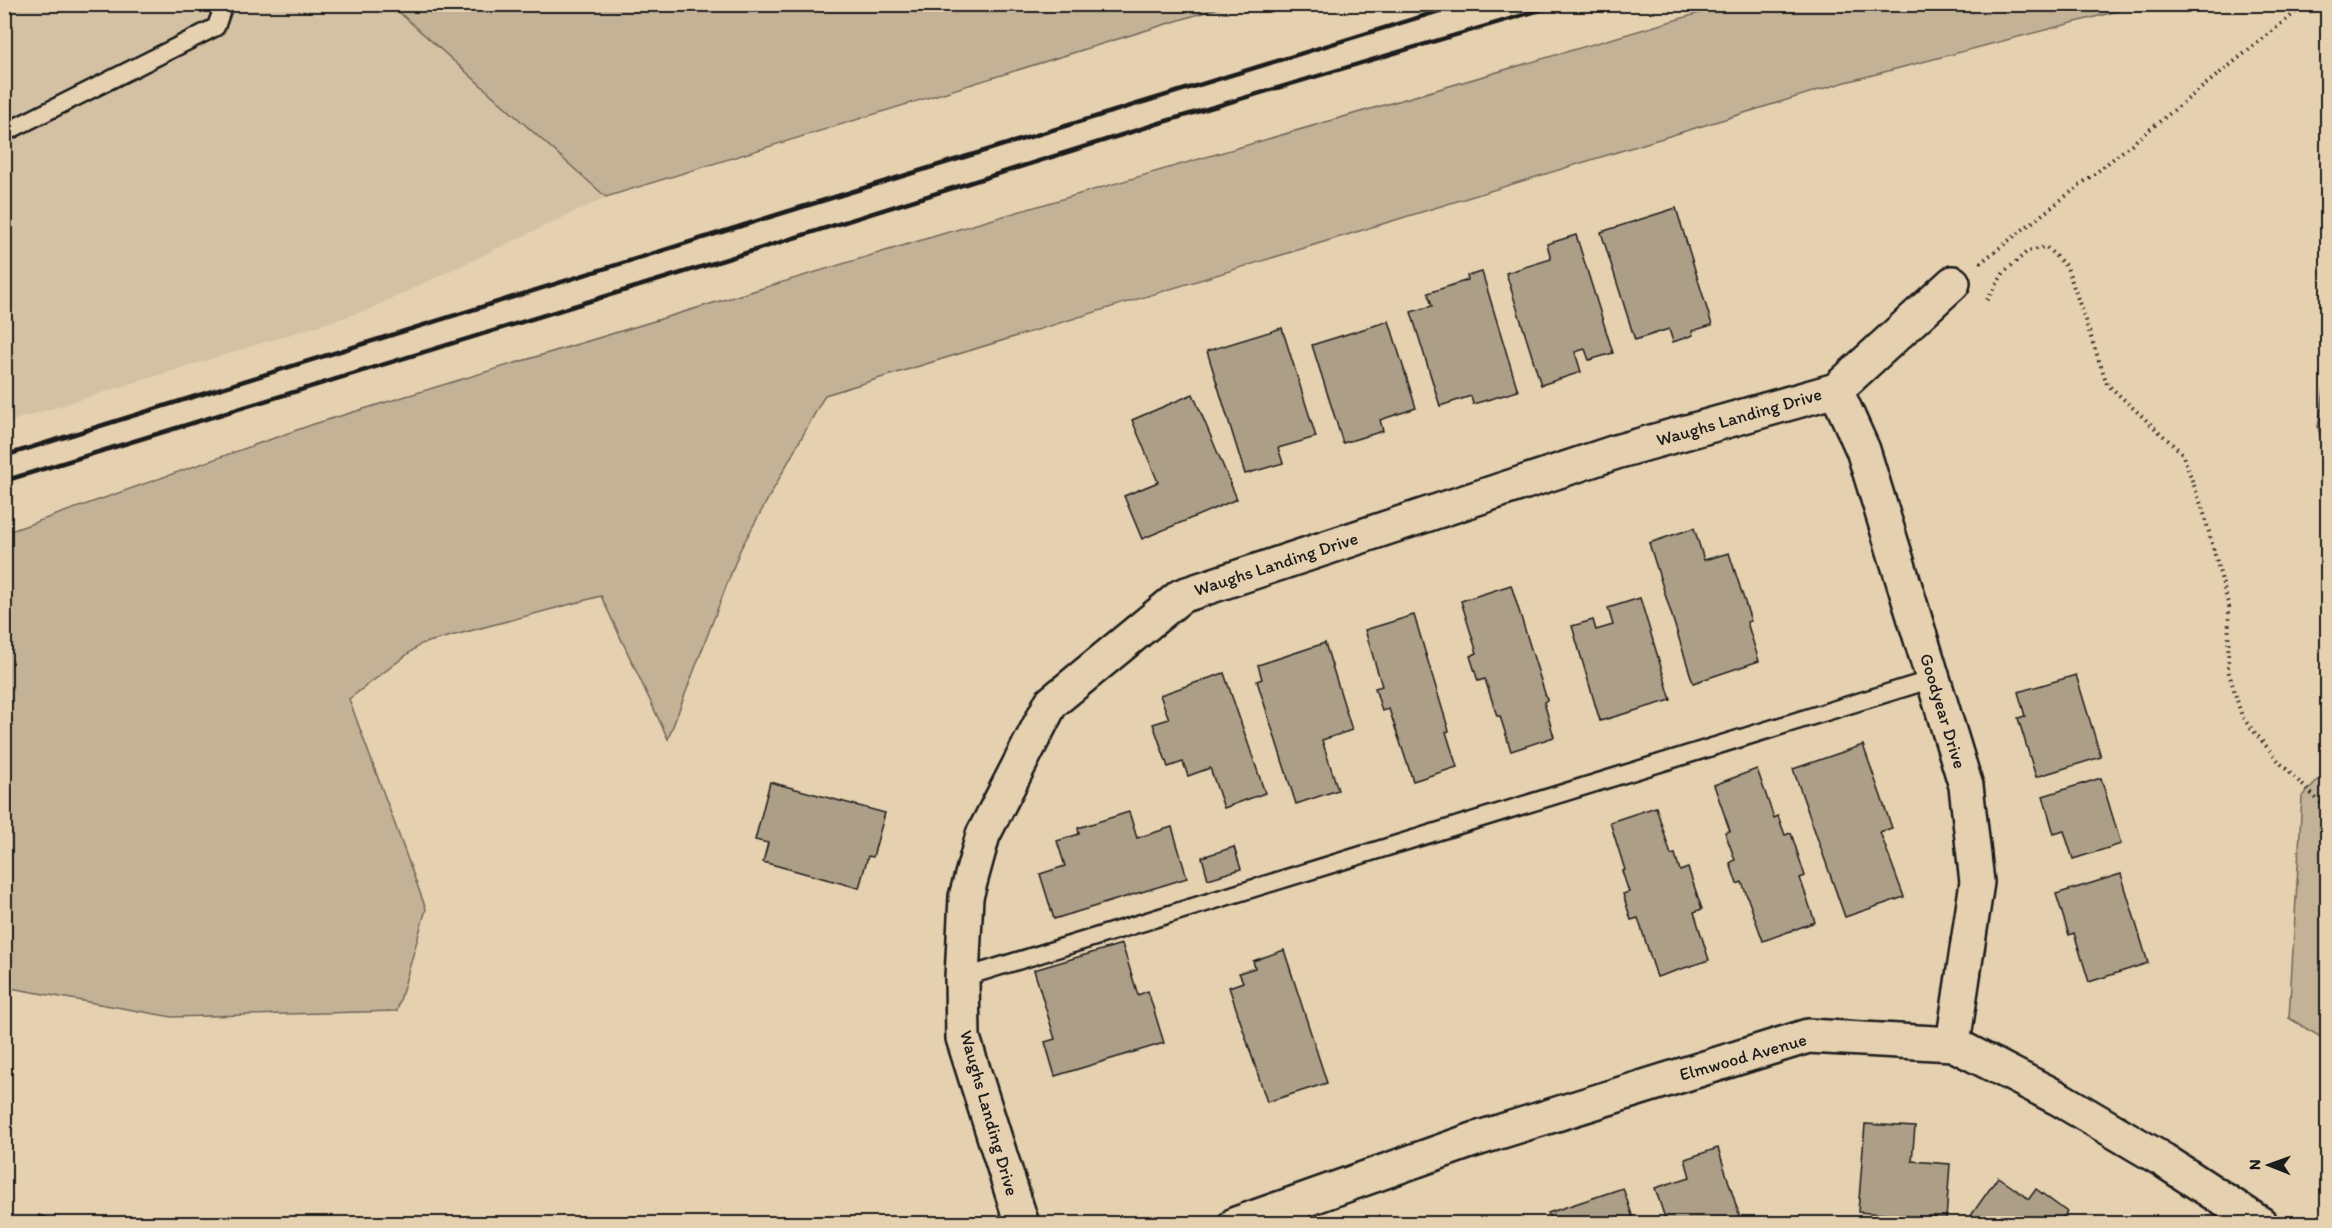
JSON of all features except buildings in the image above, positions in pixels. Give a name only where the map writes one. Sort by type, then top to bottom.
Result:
[{"type":"street","name":"Waughs Landing Drive","points":[[1022,1224],[963,1038],[962,978],[966,897],[983,835],[1051,703],[1181,596],[1616,452],[1836,390],[1953,284]]},
{"type":"street","name":"Goodyear Drive","points":[[1836,390],[1863,450],[1966,786],[1977,882],[1953,1044]]},
{"type":"street","name":"Elmwood Avenue","points":[[1236,1224],[1473,1140],[1808,1036],[1953,1044],[2058,1098],[2163,1160],[2261,1224]]},
{"type":"lane","points":[[4,134],[216,27],[224,4]]},
{"type":"lane","points":[[962,978],[1933,679]]},
{"type":"path","points":[[1953,284],[2306,4]]},
{"type":"path","points":[[1985,303],[2004,272],[2028,251],[2046,247],[2067,267],[2083,308],[2107,384],[2182,453],[2203,510],[2229,608],[2228,670],[2242,717],[2281,764],[2328,810]]},
{"type":"shaded area","points":[[5,5],[391,5],[606,197],[365,311],[5,423]]},
{"type":"shaded area","points":[[391,5],[1228,5],[606,197]]},
{"type":"shaded area","points":[[1727,5],[2141,5],[1842,83],[825,395],[740,550],[668,739],[601,596],[421,644],[349,699],[426,909],[397,1011],[172,1017],[5,987],[5,533],[314,424],[925,239]]},
{"type":"shaded area","points":[[2327,372],[2327,465],[2318,427]]},
{"type":"shaded area","points":[[2327,771],[2327,1041],[2289,1018],[2302,797]]},
{"type":"railway","points":[[4,456],[1462,4]]},
{"type":"railway","points":[[4,481],[714,263],[1163,122],[1560,4]]}]
